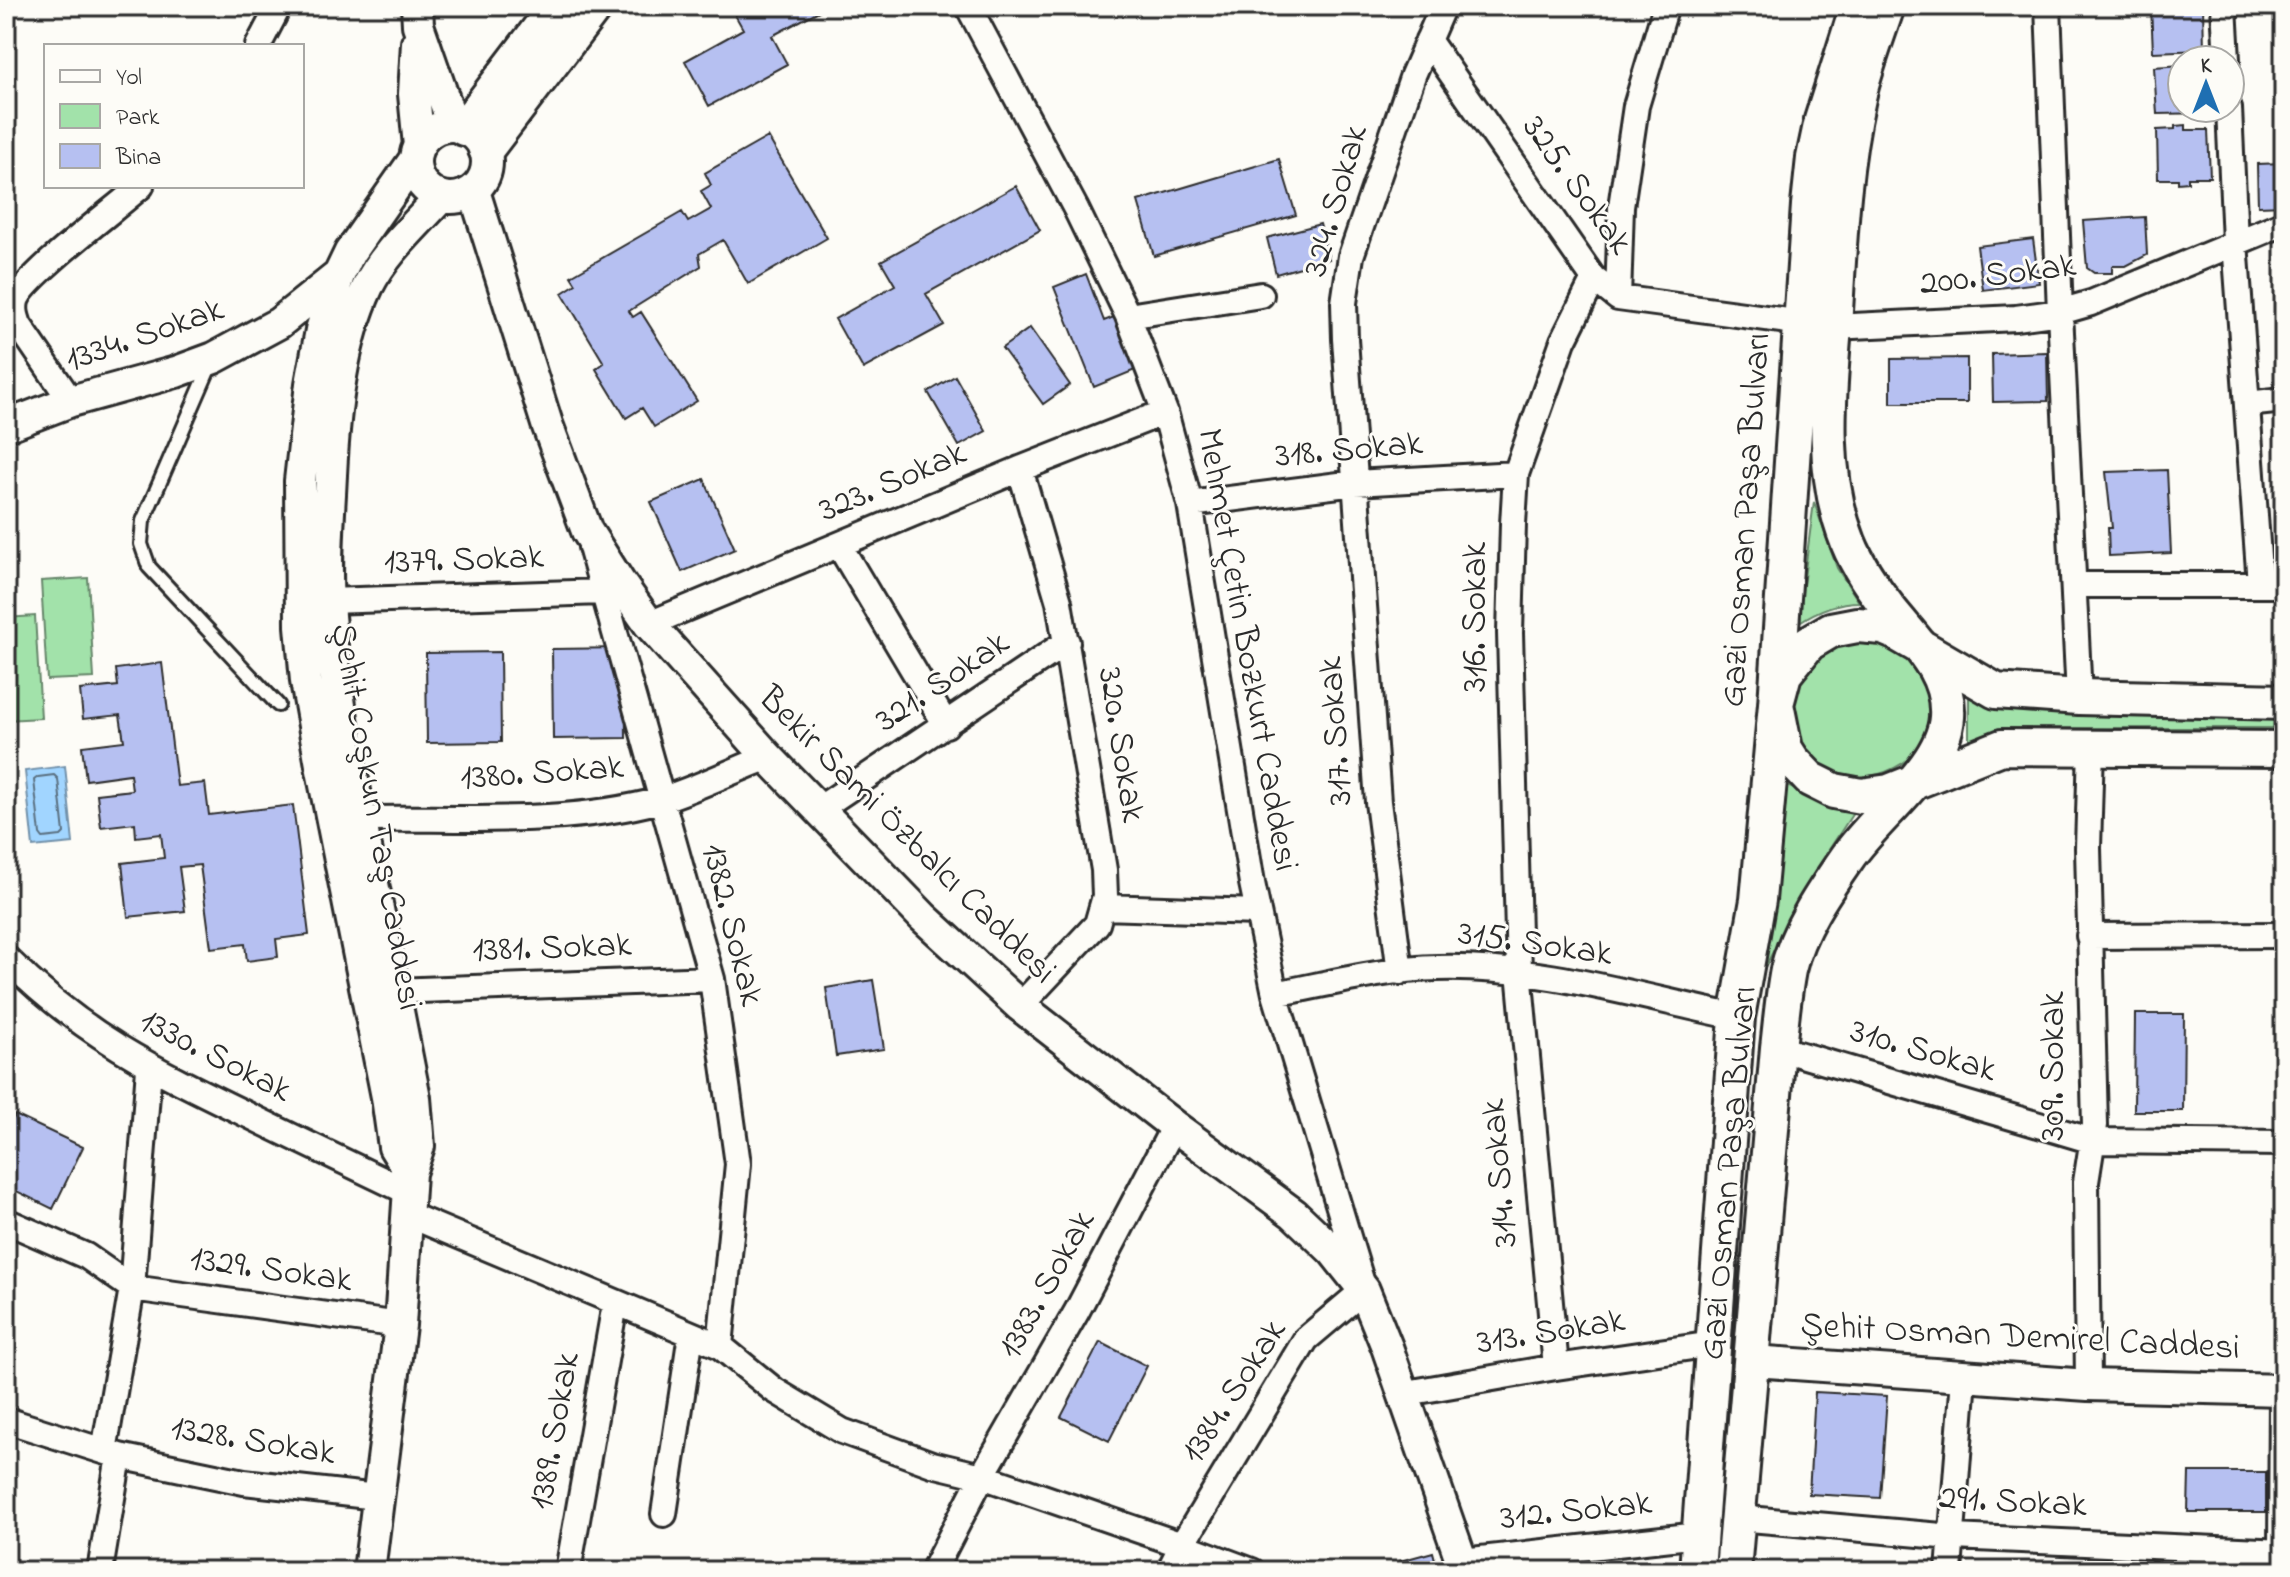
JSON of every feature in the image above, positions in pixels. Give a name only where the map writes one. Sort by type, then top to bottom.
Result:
[{"type":"main road","points":[[468,134],[557,6]]},
{"type":"main road","points":[[468,134],[595,6]]},
{"type":"main road","name":"Gazi Osman Paşa Bulvarı","points":[[1733,1571],[1778,1048],[1789,967],[1803,931],[1849,854],[1932,759],[1947,721],[1946,693],[1936,668],[1861,569],[1847,540],[1836,500],[1831,462],[1828,397],[1817,326],[1814,158],[1822,120],[1858,6]]},
{"type":"main road","name":"Gazi Osman Paşa Bulvarı","points":[[1697,1571],[1737,1017],[1758,900],[1817,326],[1858,95],[1887,6]]},
{"type":"main road","points":[[2284,702],[2079,697],[1996,691],[1908,638],[1883,627],[1857,625],[1831,630],[1809,643],[1784,674],[1776,704],[1785,749],[1801,770],[1821,786],[1861,796],[1889,792],[2002,747],[2284,749]]},
{"type":"street","points":[[259,44],[279,6]]},
{"type":"street","name":"Mehmet Çetin Bozkurt Caddesi","points":[[968,6],[1076,209],[1128,316],[1165,412],[1190,504],[1258,912],[1275,994],[1364,1290]]},
{"type":"street","name":"324. Sokak","points":[[1355,483],[1344,303],[1351,256],[1413,75],[1443,6]]},
{"type":"street","points":[[1618,298],[1621,207],[1636,106],[1666,6]]},
{"type":"street","points":[[2048,6],[2079,697]]},
{"type":"street","points":[[2224,6],[2226,44]]},
{"type":"street","points":[[418,15],[487,172],[474,191],[452,199],[430,192],[421,183],[416,171],[414,94],[418,15]]},
{"type":"street","name":"325. Sokak","points":[[1428,40],[1594,279],[1618,298],[1817,326]]},
{"type":"street","points":[[2075,585],[2272,584],[2247,404],[2230,124]]},
{"type":"street","points":[[417,152],[433,130],[468,134]]},
{"type":"street","name":"Şehit Coşkun Taş Caddesi","points":[[410,1193],[394,1147],[387,1097],[321,765],[303,652],[300,523],[304,439],[321,330],[350,252],[417,152]]},
{"type":"street","points":[[71,401],[19,325],[15,313],[16,300],[30,279],[139,188]]},
{"type":"street","name":"Bekir Sami Özbalcı Caddesi","points":[[474,191],[518,338],[587,531],[649,624],[768,757],[923,917],[1020,1006],[1174,1126],[1294,1214],[1333,1251],[1364,1290],[1464,1566]]},
{"type":"street","name":"Şehit Coşkun Taş Caddesi","points":[[369,1571],[400,1325],[410,1193],[419,1146],[415,1098],[344,737],[328,601],[328,531],[334,422],[349,344],[369,285],[390,253],[441,197]]},
{"type":"street","name":"200. Sokak","points":[[1817,326],[2016,318],[2060,312],[2091,303],[2284,223]]},
{"type":"street","name":"1334. Sokak","points":[[6,426],[71,401],[176,372],[214,358],[279,323],[339,275]]},
{"type":"street","name":"316. Sokak","points":[[1519,971],[1510,633],[1516,474],[1563,341],[1594,279]]},
{"type":"street","name":"324. Sokak","points":[[1128,316],[1261,295]]},
{"type":"street","points":[[2247,404],[2284,400]]},
{"type":"street","name":"323. Sokak","points":[[649,624],[1165,412]]},
{"type":"street","name":"320. Sokak","points":[[1020,469],[1059,602],[1067,642],[1074,703],[1104,870],[1105,896],[1097,924],[1020,1006]]},
{"type":"street","name":"318. Sokak","points":[[1190,504],[1355,483],[1516,474]]},
{"type":"street","name":"317. Sokak","points":[[1355,483],[1378,802],[1400,972]]},
{"type":"street","name":"1382. Sokak","points":[[587,531],[712,979],[738,1164],[720,1346]]},
{"type":"street","points":[[839,545],[946,725]]},
{"type":"street","name":"1379. Sokak","points":[[328,601],[603,592]]},
{"type":"street","name":"321. Sokak","points":[[819,809],[1067,642]]},
{"type":"street","name":"309. Sokak","points":[[2088,1385],[2086,1182],[2095,1125],[2088,848],[2091,747]]},
{"type":"street","name":"1380. Sokak","points":[[360,819],[559,816],[617,809],[661,799],[768,757]]},
{"type":"street","points":[[1102,907],[1258,912]]},
{"type":"street","points":[[2089,936],[2284,935]]},
{"type":"street","name":"1330. Sokak","points":[[6,958],[43,994],[98,1036],[149,1068],[410,1193],[615,1304],[720,1346],[774,1390],[842,1431],[932,1464],[982,1476],[1252,1571]]},
{"type":"street","name":"315. Sokak","points":[[1275,994],[1435,968],[1519,971],[1737,1017]]},
{"type":"street","name":"314. Sokak","points":[[1519,971],[1556,1367]]},
{"type":"street","name":"1381. Sokak","points":[[394,991],[712,979]]},
{"type":"street","name":"310. Sokak","points":[[1778,1048],[2093,1141],[2284,1143]]},
{"type":"street","points":[[100,1571],[132,1288],[149,1068]]},
{"type":"street","name":"1383. Sokak","points":[[933,1571],[982,1476],[1077,1311],[1174,1126]]},
{"type":"street","points":[[6,1221],[86,1256],[132,1288]]},
{"type":"street","name":"1329. Sokak","points":[[132,1288],[400,1325]]},
{"type":"street","name":"1384. Sokak","points":[[1169,1571],[1306,1339],[1364,1290]]},
{"type":"street","name":"1389. Sokak","points":[[568,1571],[615,1304]]},
{"type":"street","points":[[664,1514],[691,1334]]},
{"type":"street","name":"313. Sokak","points":[[1401,1394],[1713,1344]]},
{"type":"street","name":"Şehit Osman Demirel Caddesi","points":[[1753,1361],[2088,1385],[2283,1390]]},
{"type":"street","points":[[1949,1571],[1964,1378]]},
{"type":"street","points":[[2283,1390],[2283,1558]]},
{"type":"street","name":"1328. Sokak","points":[[6,1420],[111,1454],[244,1482],[377,1497]]},
{"type":"street","name":"291. Sokak","points":[[1738,1518],[1953,1537],[2283,1558]]},
{"type":"street","name":"312. Sokak","points":[[1464,1566],[1699,1535]]},
{"type":"lane","points":[[214,358],[143,521],[141,544],[149,567],[278,705]]},
{"type":"green space","points":[[1814,502],[1837,568],[1859,602],[1827,608],[1798,623]]},
{"type":"green space","points":[[88,578],[94,678],[47,680],[41,581]]},
{"type":"green space","points":[[35,616],[41,718],[6,720],[6,618]]},
{"type":"green space","points":[[1882,638],[1922,671],[1928,692],[1930,719],[1922,742],[1906,760],[1886,772],[1862,777],[1838,773],[1816,762],[1798,740],[1790,692],[1824,645]]},
{"type":"green space","points":[[1969,691],[2284,710],[2284,728],[2014,728],[1969,741]]},
{"type":"green space","points":[[1785,785],[1812,797],[1857,807],[1815,871],[1764,969]]},
{"type":"water","points":[[65,766],[73,843],[33,847],[25,771]]},
{"type":"building","points":[[730,6],[828,6],[772,36],[787,64],[709,106],[685,61],[743,29]]},
{"type":"building","points":[[2151,6],[2203,6],[2204,44],[2166,44],[2166,51],[2153,52]]},
{"type":"building","points":[[2166,66],[2166,114],[2157,114],[2154,67]]},
{"type":"building","points":[[2186,125],[2186,130],[2208,130],[2210,177],[2188,177],[2188,182],[2178,183],[2178,179],[2158,179],[2157,130]]},
{"type":"building","points":[[768,137],[827,238],[748,284],[723,240],[699,254],[701,266],[629,311],[633,317],[641,312],[697,401],[654,427],[642,408],[626,418],[596,369],[604,363],[562,293],[576,284],[571,276],[682,212],[688,222],[711,209],[701,191],[711,185],[705,173]]},
{"type":"building","points":[[1279,159],[1296,215],[1154,256],[1138,201]]},
{"type":"building","points":[[2284,163],[2284,205],[2258,206],[2257,164]]},
{"type":"building","points":[[1016,186],[1040,230],[926,294],[944,325],[863,369],[835,319],[895,285],[881,261]]},
{"type":"building","points":[[2145,217],[2147,255],[2126,266],[2112,266],[2112,273],[2094,273],[2087,268],[2083,221]]},
{"type":"building","points":[[1320,224],[1329,259],[1276,274],[1267,238]]},
{"type":"building","points":[[2033,239],[2039,283],[1983,290],[1977,246]]},
{"type":"building","points":[[1086,274],[1104,321],[1119,315],[1140,368],[1094,387],[1054,287]]},
{"type":"building","points":[[1030,328],[1070,385],[1043,404],[1002,348]]},
{"type":"building","points":[[2047,352],[2048,401],[1993,402],[1992,354]]},
{"type":"building","points":[[1967,358],[1967,403],[1891,403],[1891,359]]},
{"type":"building","points":[[955,376],[986,431],[959,446],[928,392]]},
{"type":"building","points":[[2167,470],[2171,553],[2109,556],[2108,528],[2112,528],[2106,472]]},
{"type":"building","points":[[704,479],[735,549],[682,572],[651,502]]},
{"type":"building","points":[[625,648],[626,738],[553,739],[552,649]]},
{"type":"building","points":[[500,652],[501,742],[427,743],[426,653]]},
{"type":"building","points":[[162,663],[177,786],[205,783],[209,815],[293,805],[309,935],[276,939],[278,957],[247,961],[245,944],[211,948],[200,865],[179,867],[185,911],[128,917],[122,863],[164,858],[161,834],[136,837],[135,823],[101,827],[97,794],[132,790],[130,774],[86,780],[82,746],[124,741],[120,715],[83,719],[80,690],[118,686],[116,669]]},
{"type":"building","points":[[873,980],[884,1049],[836,1056],[826,988]]},
{"type":"building","points":[[2135,1014],[2184,1014],[2183,1111],[2134,1111]]},
{"type":"building","points":[[15,1115],[83,1147],[53,1209],[6,1186],[6,1133]]},
{"type":"building","points":[[1100,1342],[1147,1366],[1109,1441],[1061,1417]]},
{"type":"building","points":[[1815,1392],[1887,1396],[1880,1498],[1809,1494]]},
{"type":"building","points":[[2189,1472],[2266,1472],[2266,1512],[2188,1512]]},
{"type":"building","points":[[1433,1552],[1438,1571],[1403,1571],[1400,1561]]}]
